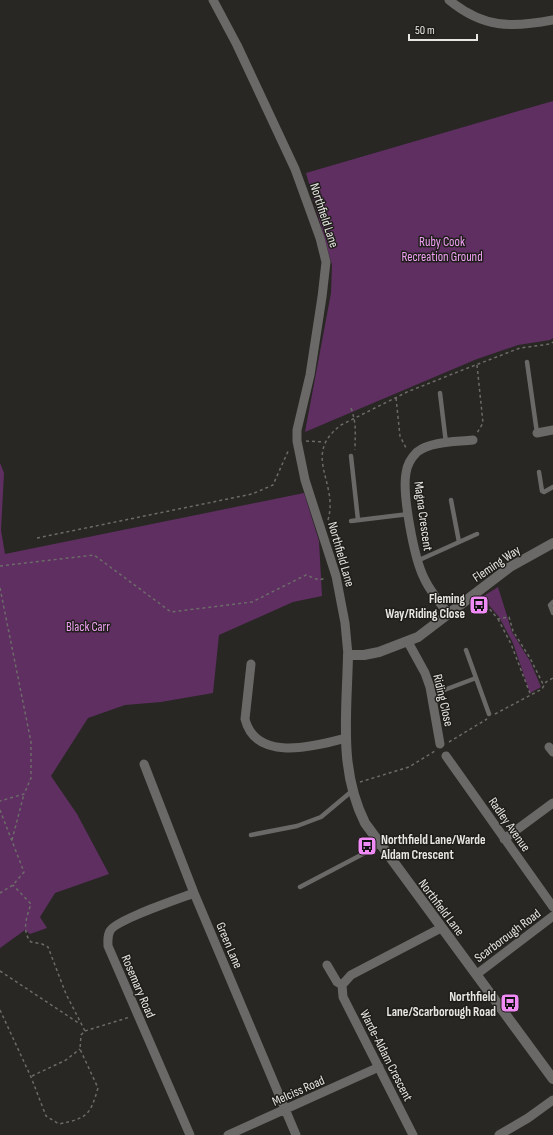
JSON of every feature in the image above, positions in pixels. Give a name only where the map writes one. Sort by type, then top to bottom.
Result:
[{"type":"street","name":"Northfield Lane","points":[[213,0],[237,45],[295,169],[320,238],[326,262],[310,375],[297,430],[297,441],[305,480],[336,576],[345,623],[348,654],[346,738],[351,788],[354,801],[365,823],[380,845],[477,974],[553,1079]]},
{"type":"street","points":[[449,0],[463,11],[490,23],[528,25],[552,21]]},
{"type":"street","points":[[537,433],[553,430]]},
{"type":"street","name":"Magna Crescent","points":[[448,613],[423,578],[418,561],[404,484],[406,471],[412,459],[418,452],[428,446],[474,440]]},
{"type":"street","name":"Fleming Way","points":[[348,654],[364,655],[378,652],[418,637],[476,592],[510,568],[553,543]]},
{"type":"street","name":"Riding Close","points":[[408,642],[425,672],[441,746]]},
{"type":"street","points":[[251,664],[245,719],[247,728],[253,735],[276,747],[285,748],[319,745],[346,738]]},
{"type":"street","name":"Radley Avenue","points":[[446,756],[553,907]]},
{"type":"street","name":"Green Lane","points":[[144,764],[194,893],[296,1135]]},
{"type":"street","points":[[504,839],[553,803]]},
{"type":"street","name":"Rosemary Road","points":[[190,1135],[108,946],[110,930],[122,921],[194,893]]},
{"type":"street","name":"Scarborough Road","points":[[477,974],[553,916]]},
{"type":"street","points":[[342,985],[351,975],[441,928]]},
{"type":"street","name":"Warde-Aldam Crescent","points":[[327,965],[337,982],[342,985],[343,997],[413,1135]]},
{"type":"street","name":"Melciss Road","points":[[228,1135],[379,1068]]},
{"type":"street","points":[[498,1135],[528,1118],[553,1100]]},
{"type":"lane","points":[[527,362],[537,433]]},
{"type":"lane","points":[[440,393],[446,444]]},
{"type":"lane","points":[[350,456],[358,520]]},
{"type":"lane","points":[[539,472],[542,491],[544,492],[553,487]]},
{"type":"lane","points":[[451,500],[459,542]]},
{"type":"lane","points":[[351,522],[409,514]]},
{"type":"lane","points":[[418,561],[477,534]]},
{"type":"lane","points":[[553,602],[550,605],[553,613]]},
{"type":"lane","points":[[466,650],[490,716]]},
{"type":"lane","points":[[431,695],[476,678]]},
{"type":"lane","points":[[251,835],[296,826],[321,817],[351,788]]},
{"type":"lane","points":[[300,887],[380,845]]},
{"type":"path","points":[[328,521],[330,513],[330,492],[324,470],[322,452],[324,442],[333,431],[396,398],[477,365],[520,348],[550,344],[553,342]]},
{"type":"path","points":[[474,440],[483,423],[477,365]]},
{"type":"path","points":[[396,398],[400,436],[412,459]]},
{"type":"path","points":[[350,408],[355,419],[357,438],[356,451],[350,456]]},
{"type":"path","points":[[36,538],[252,494],[273,485],[292,442],[324,442]]},
{"type":"path","points":[[0,566],[94,555],[171,612],[252,602],[306,575],[319,580],[336,576]]},
{"type":"path","points":[[0,588],[31,742],[31,778],[24,794],[12,840]]},
{"type":"path","points":[[476,592],[498,619],[511,644],[531,696]]},
{"type":"path","points":[[498,619],[509,617],[513,631],[530,658],[544,686]]},
{"type":"path","points":[[351,788],[409,767],[490,716],[542,690],[546,682],[553,678]]},
{"type":"path","points":[[0,801],[24,794]]},
{"type":"path","points":[[0,810],[24,872],[13,885],[0,893]]},
{"type":"path","points":[[13,885],[31,904],[25,921],[26,937],[31,942],[48,947],[60,979],[85,1031]]},
{"type":"path","points":[[0,971],[82,1025]]},
{"type":"path","points":[[0,1010],[31,1077],[46,1116],[59,1124],[83,1117],[92,1109],[98,1088],[80,1049],[81,1035],[85,1031],[138,1015]]},
{"type":"path","points":[[31,1077],[66,1060],[80,1049]]},
{"type":"green space","name":"Ruby Cook Recreation Ground","points":[[553,101],[553,338],[550,340],[518,345],[477,359],[305,432],[331,293],[332,265],[306,173]]},
{"type":"green space","name":"Black Carr","points":[[0,463],[4,473],[1,530],[5,554],[304,493],[319,541],[322,596],[293,602],[219,635],[213,693],[161,702],[125,705],[88,718],[51,776],[77,814],[109,874],[55,893],[40,917],[47,928],[30,934],[25,930],[0,948]]},
{"type":"green space","points":[[498,587],[512,632],[530,661],[541,687],[530,693],[513,643],[499,617],[482,597]]},
{"type":"place","name":"Fleming Way/Riding Close","points":[[479,605]]},
{"type":"place","name":"Northfield Lane/Warde Aldam Crescent","points":[[367,846]]},
{"type":"place","name":"Northfield Lane/Scarborough Road","points":[[510,1003]]}]
